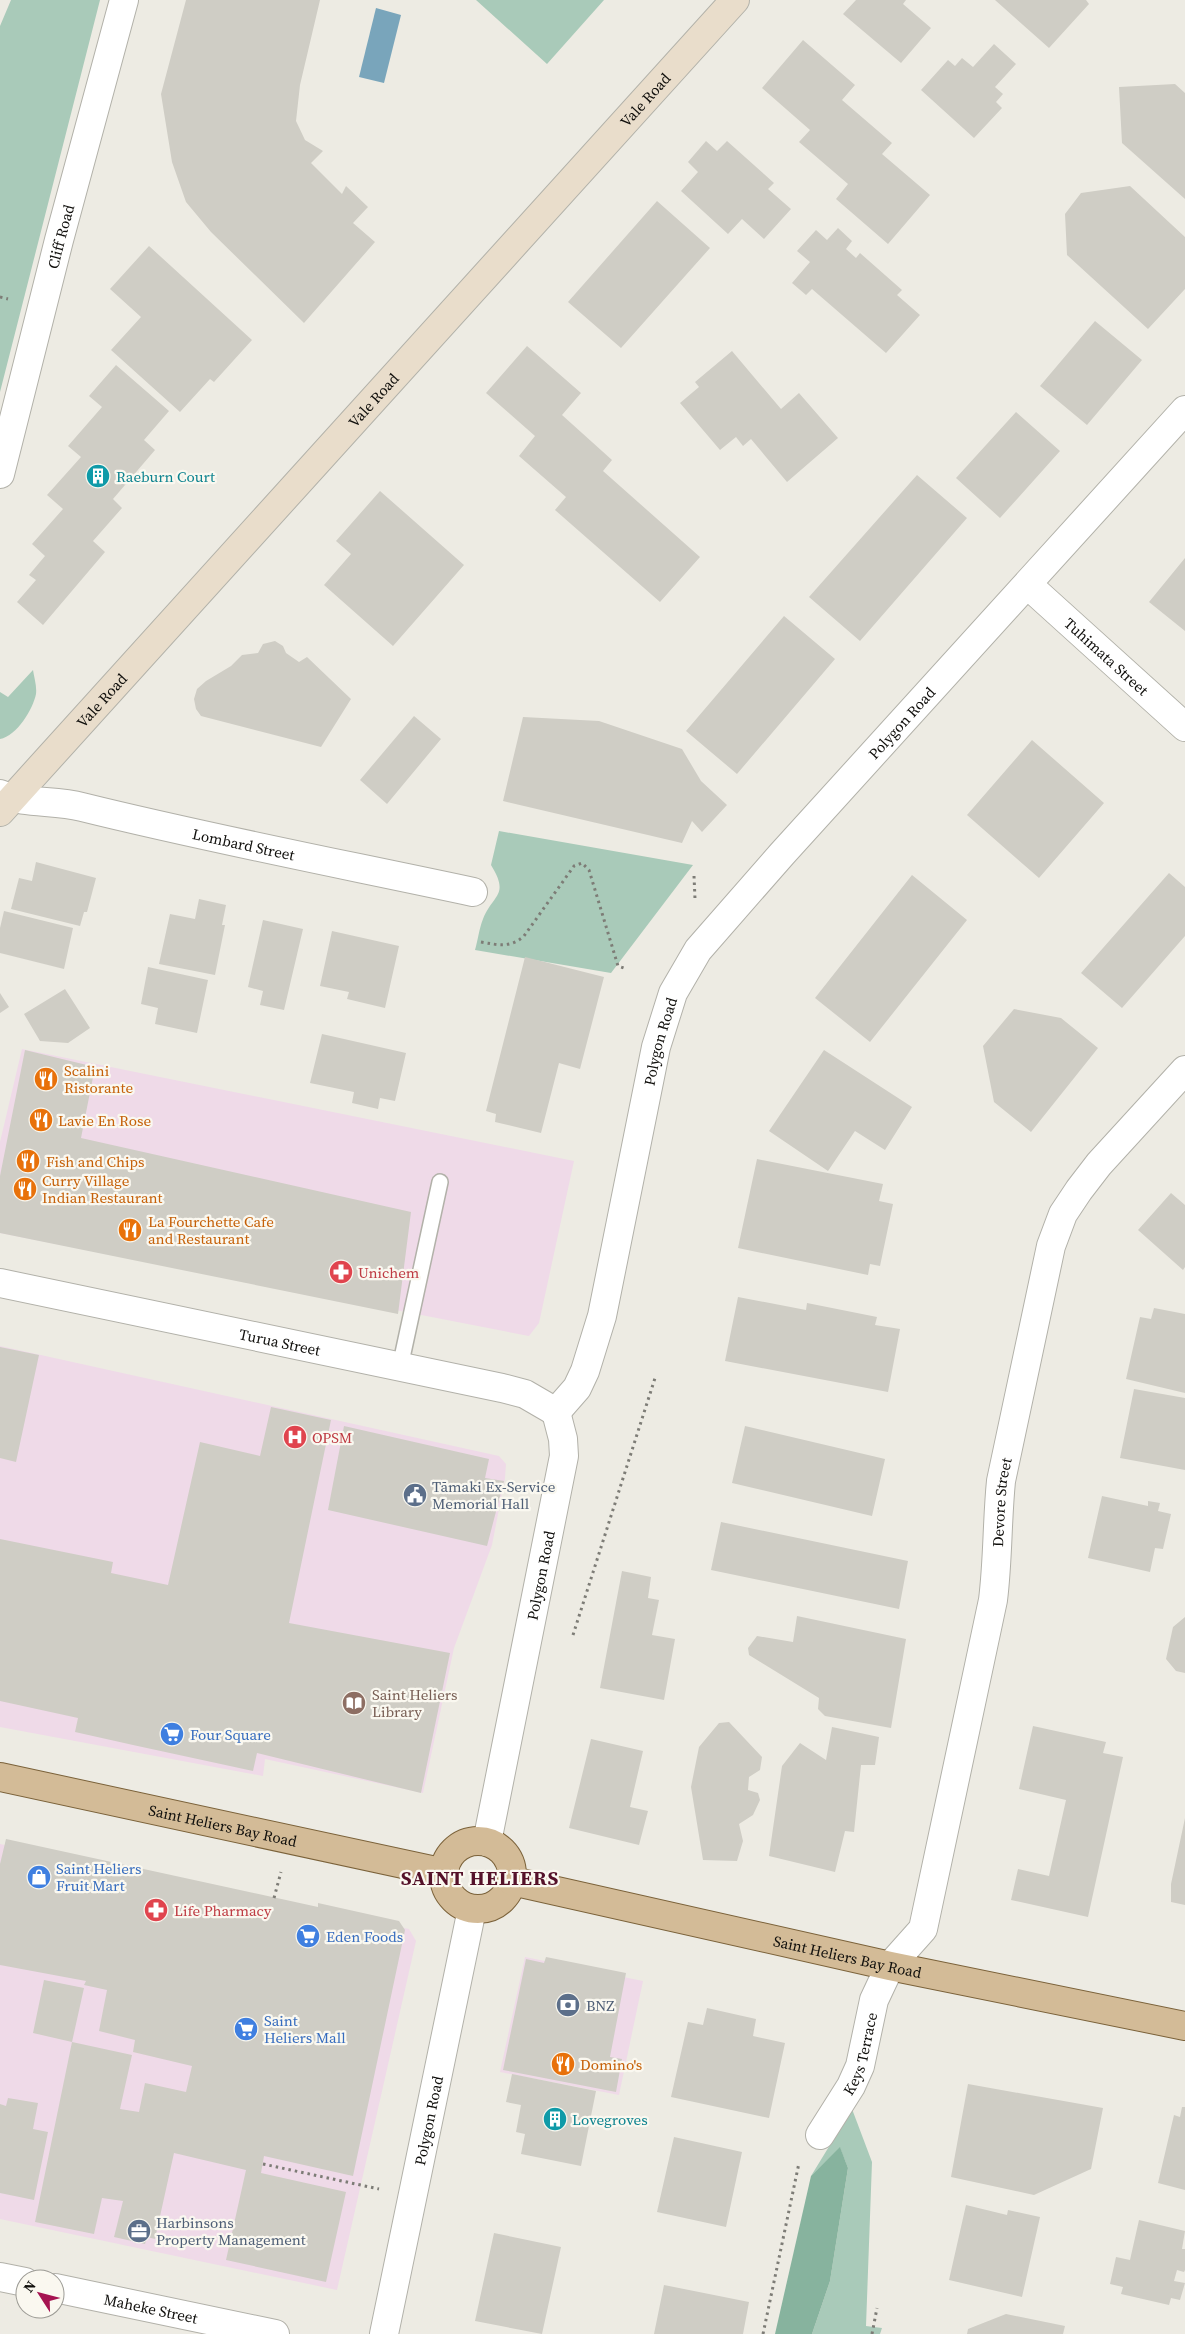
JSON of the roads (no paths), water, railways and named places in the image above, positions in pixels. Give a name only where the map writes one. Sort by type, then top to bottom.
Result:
[{"type":"main road","name":"Vale Road","points":[[4,802],[735,0]]},
{"type":"main road","name":"Saint Heliers Bay Road","points":[[0,1777],[445,1873]]},
{"type":"main road","points":[[487,1842],[497,1846],[505,1853],[510,1863],[512,1881],[507,1894],[500,1901],[492,1906],[472,1909],[455,1900],[449,1892],[445,1873],[451,1854],[459,1848],[467,1843],[487,1842]]},
{"type":"main road","name":"Saint Heliers Bay Road","points":[[512,1881],[890,1966],[1185,2026]]},
{"type":"street","name":"Cliff Road","points":[[0,474],[59,240],[124,0]]},
{"type":"street","name":"Polygon Road","points":[[487,1842],[563,1466],[563,1439],[556,1412],[576,1388],[593,1348],[656,1047],[673,993],[698,950],[782,854],[1185,410]]},
{"type":"street","name":"Tuhimata Street","points":[[1028,585],[1185,727]]},
{"type":"street","name":"Lombard Street","points":[[4,802],[70,804],[131,819],[473,892]]},
{"type":"street","name":"Devore Street","points":[[890,1966],[923,1929],[993,1600],[997,1568],[998,1515],[1002,1481],[1051,1246],[1063,1214],[1079,1190],[1099,1164],[1185,1070]]},
{"type":"street","name":"Turua Street","points":[[0,1283],[525,1394],[556,1412]]},
{"type":"street","name":"Polygon Road","points":[[384,2334],[472,1909]]},
{"type":"street","name":"Keys Terrace","points":[[820,2135],[852,2086],[860,2066],[874,2000],[890,1966]]},
{"type":"street","points":[[0,2277],[15,2280]]},
{"type":"street","name":"Maheke Street","points":[[65,2290],[275,2334]]},
{"type":"lane","points":[[400,1367],[440,1182]]},
{"type":"water","points":[[376,8],[401,15],[384,83],[359,77]]},
{"type":"place","name":"Raeburn Court","points":[[98,476]]},
{"type":"place","name":"Scalini Ristorante","points":[[46,1079]]},
{"type":"place","name":"Lavie En Rose","points":[[41,1120]]},
{"type":"place","name":"Fish and Chips","points":[[28,1161]]},
{"type":"place","name":"Curry Village Indian Restaurant","points":[[25,1189]]},
{"type":"place","name":"La Fourchette Cafe and Restaurant","points":[[130,1230]]},
{"type":"place","name":"Unichem","points":[[341,1272]]},
{"type":"place","name":"OPSM","points":[[295,1437]]},
{"type":"place","name":"Tāmaki Ex-Service Memorial Hall","points":[[415,1495]]},
{"type":"place","name":"Saint Heliers Library","points":[[354,1703]]},
{"type":"place","name":"Four Square","points":[[172,1734]]},
{"type":"place","name":"Saint Heliers Fruit Mart","points":[[39,1877]]},
{"type":"place","name":"Life Pharmacy","points":[[156,1910]]},
{"type":"place","name":"Eden Foods","points":[[308,1936]]},
{"type":"place","name":"BNZ","points":[[568,2005]]},
{"type":"place","name":"Saint Heliers Mall","points":[[246,2029]]},
{"type":"place","name":"Domino's","points":[[563,2064]]},
{"type":"place","name":"Lovegroves","points":[[555,2119]]},
{"type":"place","name":"Harbinsons Property Management","points":[[139,2231]]},
{"type":"district","name":"SAINT HELIERS","points":[[480,1878]]}]
